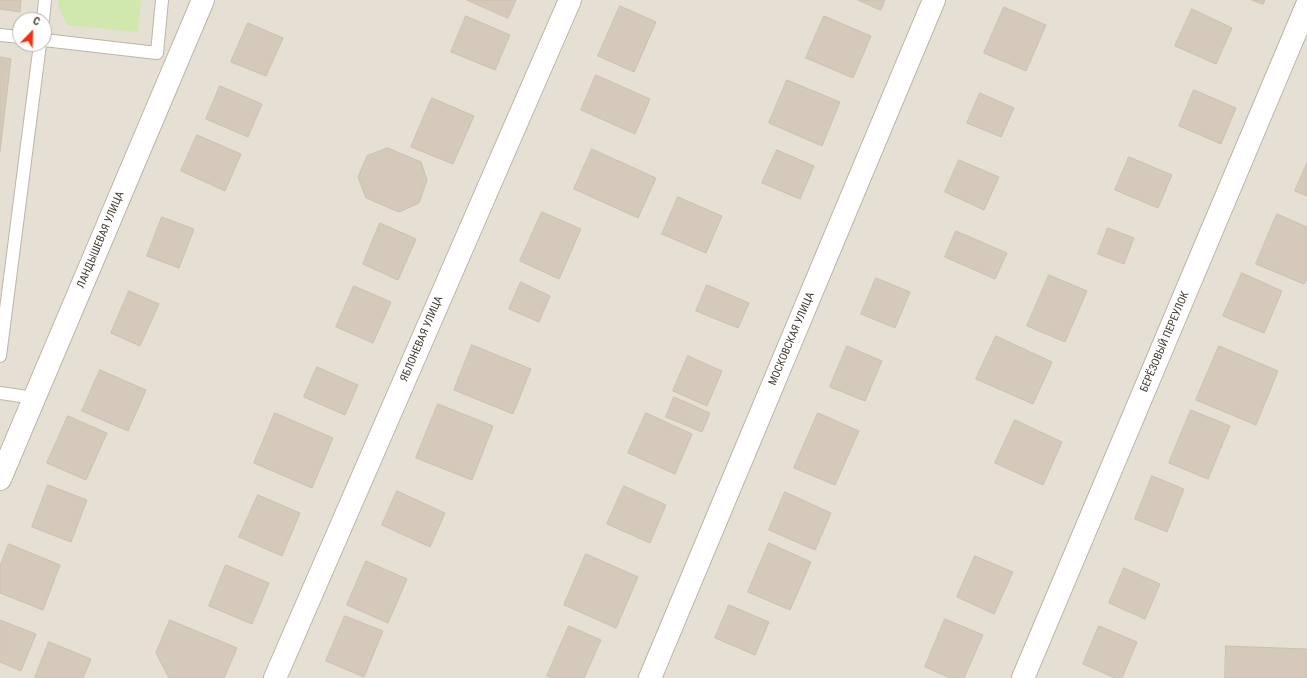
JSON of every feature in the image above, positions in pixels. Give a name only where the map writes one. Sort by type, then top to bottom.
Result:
[{"type":"street","name":"ЛАНДЫШЕВАЯ УЛИЦА","points":[[0,479],[203,0]]},
{"type":"street","name":"ЯБЛОНЕВАЯ УЛИЦА","points":[[275,678],[570,0]]},
{"type":"street","name":"МОСКОВСКАЯ УЛИЦА","points":[[650,678],[934,0]]},
{"type":"street","name":"БЕРЁЗОВЫЙ ПЕРЕУЛОК","points":[[1023,678],[1307,5]]},
{"type":"lane","points":[[44,12],[45,0]]},
{"type":"lane","points":[[52,41],[157,53],[162,0]]},
{"type":"lane","points":[[0,35],[12,36]]},
{"type":"lane","points":[[0,356],[39,52]]},
{"type":"lane","points":[[0,393],[34,398]]},
{"type":"shaded area","points":[[0,0],[1307,0],[1307,678],[0,678]]},
{"type":"green space","points":[[58,0],[141,0],[138,32],[67,25],[58,5]]},
{"type":"building","points":[[0,0],[21,0],[20,12],[0,9]]},
{"type":"building","points":[[467,0],[516,0],[508,18]]},
{"type":"building","points":[[858,0],[885,0],[881,10]]},
{"type":"building","points":[[1252,0],[1265,0],[1263,4]]},
{"type":"building","points":[[620,6],[656,22],[634,72],[598,56]]},
{"type":"building","points":[[1004,7],[1046,25],[1026,71],[984,53]]},
{"type":"building","points":[[1192,9],[1232,28],[1216,64],[1175,46]]},
{"type":"building","points":[[466,16],[510,35],[495,70],[451,52]]},
{"type":"building","points":[[824,16],[871,36],[853,78],[806,58]]},
{"type":"building","points":[[248,23],[283,38],[266,76],[231,62]]},
{"type":"building","points":[[0,57],[11,59],[0,151]]},
{"type":"building","points":[[596,75],[650,99],[635,134],[581,110]]},
{"type":"building","points":[[787,80],[840,102],[822,146],[769,123]]},
{"type":"building","points":[[220,86],[262,104],[248,137],[206,119]]},
{"type":"building","points":[[1194,90],[1236,108],[1221,144],[1179,126]]},
{"type":"building","points":[[980,93],[1014,108],[1001,137],[967,123]]},
{"type":"building","points":[[432,98],[474,116],[453,164],[411,147]]},
{"type":"building","points":[[197,135],[241,154],[225,191],[181,171]]},
{"type":"building","points":[[388,148],[421,162],[427,180],[419,203],[399,212],[366,198],[358,177],[367,156]]},
{"type":"building","points":[[592,149],[656,178],[638,218],[574,189]]},
{"type":"building","points":[[777,150],[814,166],[800,199],[762,183]]},
{"type":"building","points":[[1129,157],[1172,175],[1158,208],[1115,190]]},
{"type":"building","points":[[959,160],[999,177],[984,210],[945,192]]},
{"type":"building","points":[[1307,163],[1307,196],[1295,191]]},
{"type":"building","points":[[678,197],[722,216],[706,253],[662,234]]},
{"type":"building","points":[[542,212],[581,229],[559,279],[520,261]]},
{"type":"building","points":[[1277,214],[1307,227],[1307,279],[1304,284],[1256,264]]},
{"type":"building","points":[[162,217],[194,229],[179,268],[147,256]]},
{"type":"building","points":[[380,223],[416,239],[398,280],[363,264]]},
{"type":"building","points":[[1108,228],[1134,238],[1124,264],[1098,254]]},
{"type":"building","points":[[956,231],[1007,253],[995,279],[945,257]]},
{"type":"building","points":[[1242,273],[1282,291],[1264,333],[1223,316]]},
{"type":"building","points":[[1049,275],[1087,291],[1065,342],[1027,326]]},
{"type":"building","points":[[876,278],[910,292],[895,328],[861,314]]},
{"type":"building","points":[[521,282],[550,296],[539,322],[509,309]]},
{"type":"building","points":[[707,285],[749,303],[738,328],[696,311]]},
{"type":"building","points":[[354,286],[391,302],[373,343],[336,327]]},
{"type":"building","points":[[129,291],[159,304],[140,346],[111,333]]},
{"type":"building","points":[[996,336],[1052,362],[1033,404],[976,379]]},
{"type":"building","points":[[472,345],[531,369],[513,414],[454,390]]},
{"type":"building","points":[[847,346],[882,361],[865,401],[830,387]]},
{"type":"building","points":[[1219,346],[1278,371],[1256,425],[1196,400]]},
{"type":"building","points":[[688,356],[722,371],[707,406],[673,391]]},
{"type":"building","points":[[317,367],[358,385],[345,415],[304,397]]},
{"type":"building","points":[[100,370],[146,390],[128,431],[82,411]]},
{"type":"building","points":[[674,397],[710,413],[702,432],[666,417]]},
{"type":"building","points":[[438,404],[493,426],[472,480],[416,458]]},
{"type":"building","points":[[1191,410],[1230,426],[1208,479],[1169,463]]},
{"type":"building","points":[[275,413],[333,438],[312,488],[254,463]]},
{"type":"building","points":[[646,413],[692,434],[675,474],[628,453]]},
{"type":"building","points":[[818,413],[859,431],[835,485],[794,468]]},
{"type":"building","points":[[68,416],[107,433],[86,480],[47,463]]},
{"type":"building","points":[[1015,420],[1062,442],[1043,485],[995,463]]},
{"type":"building","points":[[1152,476],[1184,489],[1167,532],[1135,519]]},
{"type":"building","points":[[48,485],[87,500],[71,542],[32,527]]},
{"type":"building","points":[[624,486],[666,505],[650,543],[607,524]]},
{"type":"building","points":[[397,491],[445,513],[430,547],[382,525]]},
{"type":"building","points":[[785,492],[831,513],[815,550],[769,530]]},
{"type":"building","points":[[258,495],[300,513],[282,556],[239,537]]},
{"type":"building","points":[[769,543],[811,562],[790,610],[748,592]]},
{"type":"building","points":[[9,544],[60,565],[43,610],[0,593],[0,566]]},
{"type":"building","points":[[586,554],[638,577],[616,628],[564,605]]},
{"type":"building","points":[[975,556],[1013,572],[994,614],[957,597]]},
{"type":"building","points":[[366,561],[407,579],[388,623],[347,605]]},
{"type":"building","points":[[226,565],[269,583],[252,624],[209,606]]},
{"type":"building","points":[[1124,568],[1160,584],[1145,619],[1109,603]]},
{"type":"building","points":[[729,605],[769,622],[755,655],[715,638]]},
{"type":"building","points":[[345,616],[383,631],[364,677],[326,661]]},
{"type":"building","points":[[945,619],[983,635],[964,678],[950,678],[925,667]]},
{"type":"building","points":[[0,620],[36,634],[21,671],[0,662]]},
{"type":"building","points":[[170,620],[237,648],[224,678],[169,678],[156,653]]},
{"type":"building","points":[[569,626],[601,640],[584,678],[552,678],[547,676]]},
{"type":"building","points":[[1099,626],[1137,642],[1122,678],[1115,678],[1083,664]]},
{"type":"building","points":[[49,642],[91,659],[83,678],[35,677]]},
{"type":"building","points":[[1226,646],[1307,649],[1307,678],[1225,678]]}]
